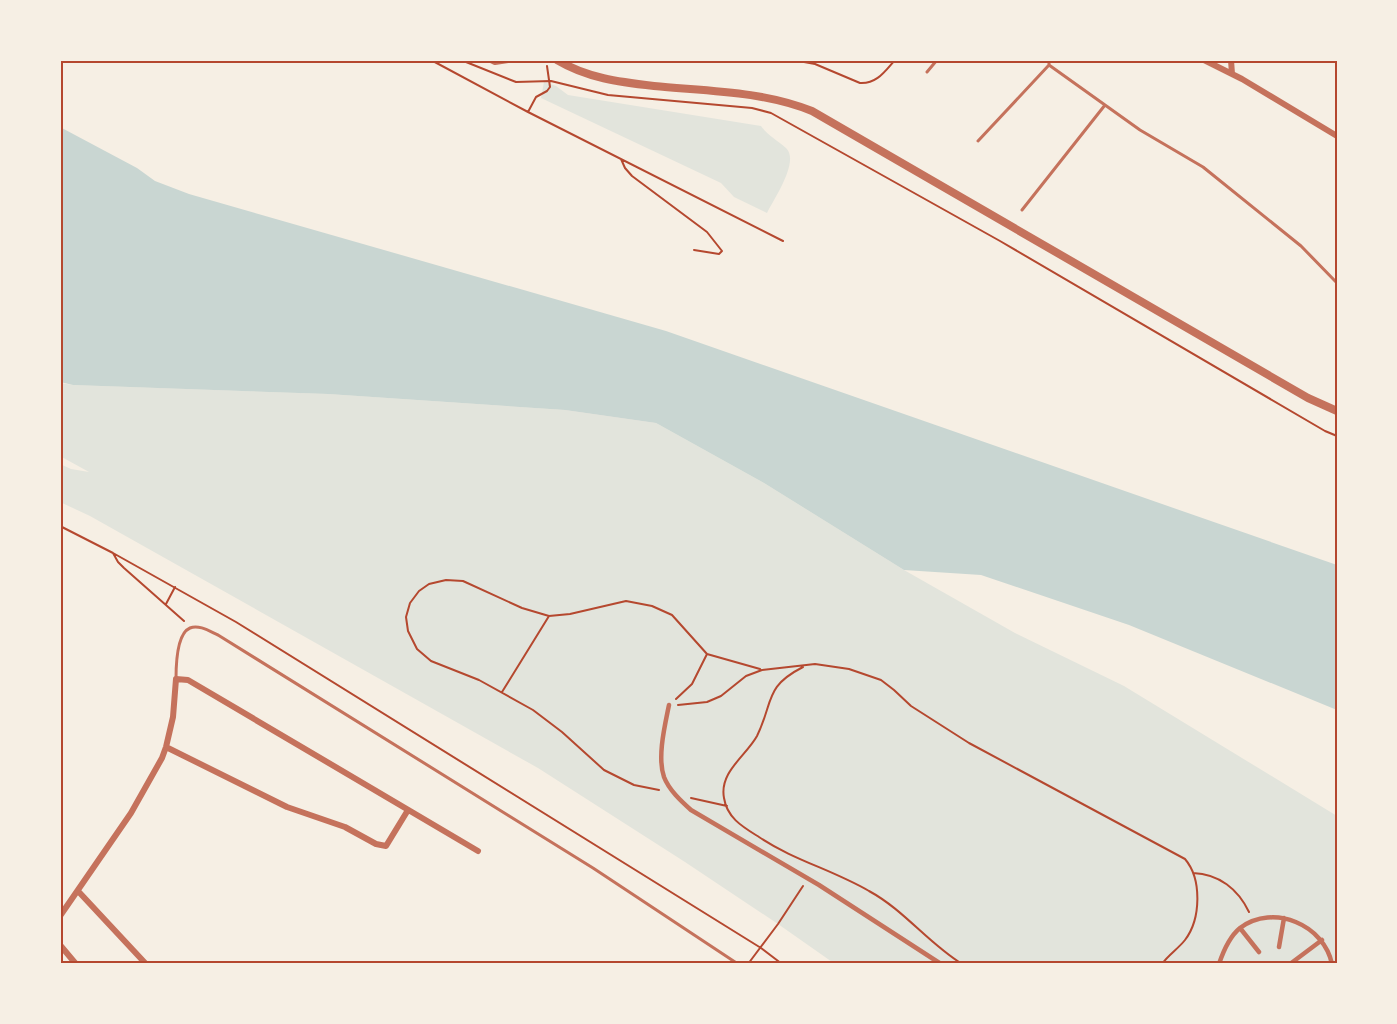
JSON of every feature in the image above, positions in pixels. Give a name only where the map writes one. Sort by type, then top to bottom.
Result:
[{"type":"street","points":[[491,60],[495,62],[508,60]]},
{"type":"street","points":[[557,60],[590,76],[624,83],[766,98],[812,111],[1308,398],[1337,411]]},
{"type":"street","points":[[1204,60],[1337,136]]},
{"type":"street","points":[[1231,60],[1232,74]]},
{"type":"street","points":[[60,916],[131,813],[166,747],[173,717],[176,679],[188,680],[478,851]]},
{"type":"street","points":[[669,705],[662,753],[664,776],[675,794],[691,810],[808,879],[941,964]]},
{"type":"street","points":[[166,747],[287,807],[345,827],[376,844],[386,846],[408,810]]},
{"type":"street","points":[[78,891],[147,964]]},
{"type":"street","points":[[1219,964],[1230,940],[1240,928],[1269,918],[1284,918],[1305,926],[1322,940],[1332,964]]},
{"type":"street","points":[[1279,947],[1284,918]]},
{"type":"street","points":[[1240,928],[1259,952]]},
{"type":"street","points":[[1290,964],[1322,940]]},
{"type":"street","points":[[60,945],[76,964]]},
{"type":"lane","points":[[927,72],[937,60]]},
{"type":"lane","points":[[978,141],[1049,62],[1140,130],[1203,167],[1301,246],[1337,282]]},
{"type":"lane","points":[[1022,210],[1105,105]]},
{"type":"lane","points":[[176,679],[178,649],[186,632],[190,628],[206,629],[218,635],[603,874],[738,964]]},
{"type":"path","points":[[431,60],[528,112],[783,241]]},
{"type":"path","points":[[461,60],[516,82],[551,81],[608,95],[752,108],[771,113],[1000,241],[1337,437]]},
{"type":"path","points":[[793,60],[815,64],[860,83],[868,83],[875,80],[895,60]]},
{"type":"path","points":[[528,112],[536,97],[547,91],[551,81],[547,63]]},
{"type":"path","points":[[621,158],[625,168],[632,176],[707,232],[722,251],[719,254],[694,250]]},
{"type":"path","points":[[60,526],[175,587],[256,634],[760,948],[782,964]]},
{"type":"path","points":[[113,553],[124,568],[190,628]]},
{"type":"path","points":[[726,806],[634,785],[604,770],[540,716],[479,680],[431,662],[417,649],[408,631],[406,617],[410,603],[419,591],[429,584],[446,580],[463,581],[522,608],[549,615],[570,614],[626,601],[652,606],[672,615],[706,654],[762,670]]},
{"type":"path","points":[[166,604],[175,587]]},
{"type":"path","points":[[502,693],[549,615]]},
{"type":"path","points":[[669,705],[692,684],[706,654]]},
{"type":"path","points":[[669,705],[693,705],[707,702],[721,696],[746,676],[762,670],[826,665],[849,669],[881,680],[911,706],[969,742],[1185,859],[1193,873],[1195,919],[1184,941],[1162,964]]},
{"type":"path","points":[[806,666],[786,676],[772,692],[756,736],[746,753],[726,777],[724,789],[726,806],[731,818],[767,842],[843,878],[894,906],[941,949],[962,964]]},
{"type":"path","points":[[1193,873],[1220,878],[1230,886],[1245,902],[1254,922]]},
{"type":"path","points":[[748,964],[808,879]]},
{"type":"shaded area","points":[[544,82],[556,86],[568,95],[761,126],[786,148],[790,162],[788,171],[767,213],[734,197],[721,183],[541,98]]},
{"type":"shaded area","points":[[60,127],[137,168],[155,181],[189,194],[666,331],[1337,565],[1337,710],[1129,625],[981,575],[904,570],[764,483],[656,423],[565,410],[328,394],[73,385],[60,382]]},
{"type":"shaded area","points":[[60,383],[328,394],[565,410],[656,423],[764,483],[904,570],[1015,633],[1124,686],[1337,816],[1337,964],[835,964],[685,862],[538,768],[90,516],[60,502],[60,464],[71,469],[89,472],[60,456]]}]
